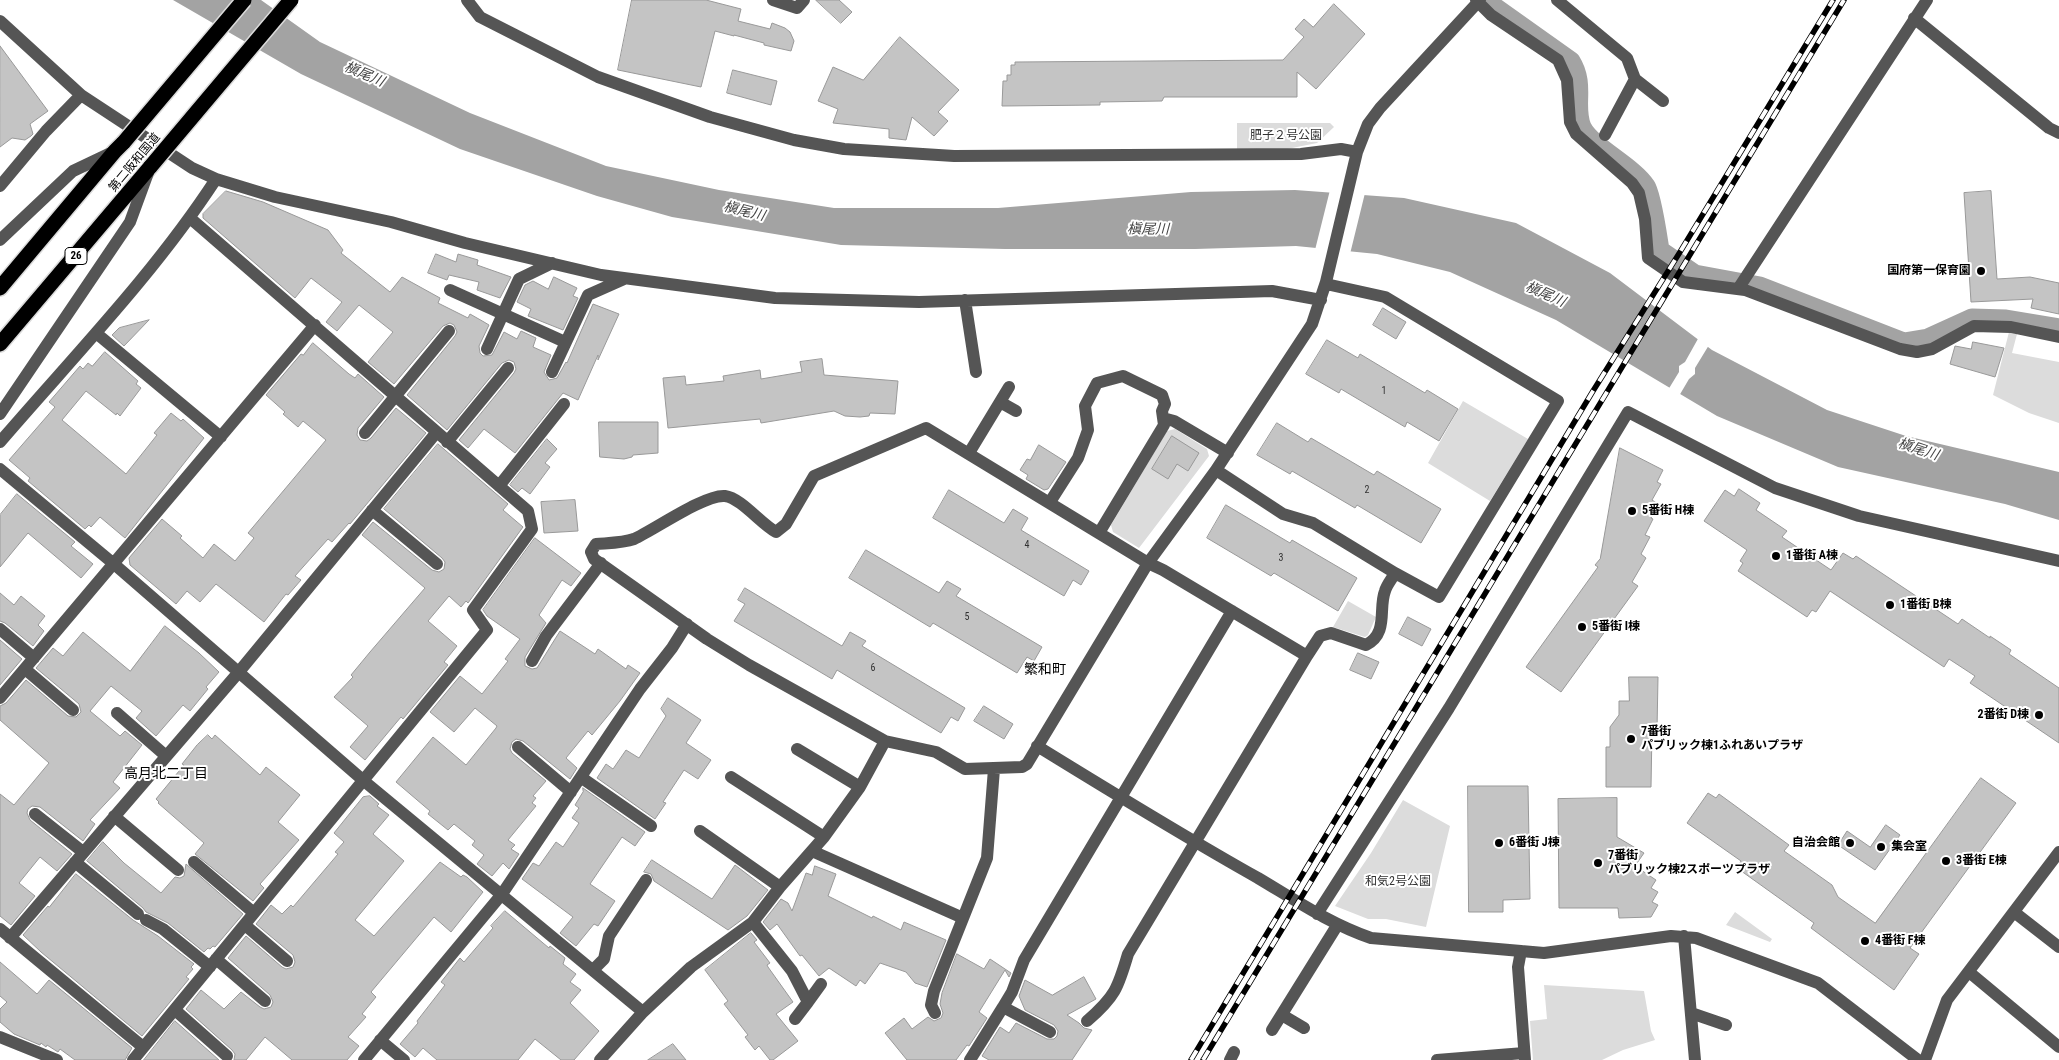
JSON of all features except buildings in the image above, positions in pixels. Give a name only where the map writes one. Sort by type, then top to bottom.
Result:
[{"type":"highway","name":"第二阪和国道","points":[[0,288],[244,0]]},
{"type":"highway","name":"第二阪和国道","points":[[0,344],[292,0]]},
{"type":"street","points":[[467,0],[480,17],[598,77],[710,117],[794,140],[844,150],[954,156],[1301,154],[1340,148],[1355,156]]},
{"type":"street","points":[[772,0],[798,8],[804,0]]},
{"type":"street","points":[[1557,0],[1627,58],[1635,79],[1663,101]]},
{"type":"street","points":[[1742,284],[1927,0]]},
{"type":"street","points":[[1307,656],[1148,563],[926,428],[814,476],[786,524],[776,532],[766,526],[737,501],[725,496],[712,499],[684,511],[632,540],[596,544],[591,552],[594,559],[707,639],[782,685],[885,741],[936,752],[965,769],[1022,767],[1027,764],[1148,563],[1228,454],[1312,324],[1326,283],[1355,156],[1368,124],[1380,108],[1478,1],[1491,16],[1558,60],[1567,80],[1570,122],[1576,134],[1632,183],[1639,193],[1645,219],[1648,258],[1683,282],[1742,284]]},
{"type":"street","points":[[1914,18],[2049,128],[2059,133]]},
{"type":"street","points":[[0,21],[81,95],[192,168],[216,179],[276,197],[391,222],[465,243],[624,279],[775,298],[919,302],[1272,291],[1321,300]]},
{"type":"street","points":[[1605,134],[1635,79]]},
{"type":"street","points":[[0,186],[46,131],[81,95]]},
{"type":"street","points":[[0,240],[73,171],[120,146]]},
{"type":"street","points":[[0,414],[130,222],[150,169]]},
{"type":"street","points":[[0,442],[96,333],[190,218],[216,179]]},
{"type":"street","points":[[133,1060],[487,630],[473,610],[532,529],[528,511],[190,218]]},
{"type":"street","points":[[487,349],[504,315],[518,279],[552,263]]},
{"type":"street","points":[[552,372],[564,342],[588,295],[624,279]]},
{"type":"street","points":[[1216,470],[1283,514],[1313,523],[1395,573],[1439,597],[1558,401],[1386,297],[1326,283]]},
{"type":"street","points":[[1742,284],[1745,290],[1900,349],[1917,352],[1932,349],[1974,326],[2011,327],[2059,337]]},
{"type":"street","points":[[450,290],[564,342]]},
{"type":"street","points":[[965,300],[976,372]]},
{"type":"street","points":[[0,697],[315,326]]},
{"type":"street","points":[[365,433],[449,330]]},
{"type":"street","points":[[96,333],[221,437]]},
{"type":"street","points":[[447,442],[508,368]]},
{"type":"street","points":[[1050,502],[1078,458],[1088,430],[1085,406],[1097,383],[1123,376],[1162,395],[1165,404],[1162,411],[1164,425],[1099,533]]},
{"type":"street","points":[[969,453],[1009,387]]},
{"type":"street","points":[[1000,402],[1016,411]]},
{"type":"street","points":[[499,486],[564,404]]},
{"type":"street","points":[[1317,914],[1449,708],[1628,412],[1775,488],[1859,516],[2059,561]]},
{"type":"street","points":[[1163,418],[1174,421],[1228,454]]},
{"type":"street","points":[[10,938],[238,673],[436,433]]},
{"type":"street","points":[[0,469],[114,564],[364,781],[643,1012]]},
{"type":"street","points":[[372,510],[437,564]]},
{"type":"street","points":[[532,661],[546,636],[601,563]]},
{"type":"street","points":[[1087,1021],[1108,1003],[1119,984],[1128,954],[1320,636],[1331,633],[1366,645],[1372,641],[1383,621],[1384,592],[1395,573]]},
{"type":"street","points":[[970,1060],[1012,992],[1024,960],[1232,611]]},
{"type":"street","points":[[364,1060],[502,894],[640,690],[672,648],[686,624]]},
{"type":"street","points":[[0,629],[34,658]]},
{"type":"street","points":[[25,669],[73,710]]},
{"type":"street","points":[[117,713],[166,756]]},
{"type":"street","points":[[600,1060],[643,1012],[691,967],[752,922],[824,836],[860,787],[885,741]]},
{"type":"street","points":[[1037,746],[1120,798],[1317,914],[1371,938],[1550,952],[1671,936],[1696,938],[1818,983],[1918,1060]]},
{"type":"street","points":[[518,747],[571,792]]},
{"type":"street","points":[[798,749],[860,787]]},
{"type":"street","points":[[935,1014],[931,1004],[934,991],[987,858],[994,768]]},
{"type":"street","points":[[730,777],[824,836]]},
{"type":"street","points":[[582,778],[651,826]]},
{"type":"street","points":[[35,814],[142,917],[213,963],[265,1001]]},
{"type":"street","points":[[114,816],[178,870]]},
{"type":"street","points":[[700,832],[780,887]]},
{"type":"street","points":[[812,851],[963,918]]},
{"type":"street","points":[[1926,1060],[1947,1000],[2059,853]]},
{"type":"street","points":[[194,862],[254,913]]},
{"type":"street","points":[[593,970],[604,959],[609,936],[646,880]]},
{"type":"street","points":[[2014,912],[2059,947]]},
{"type":"street","points":[[752,922],[792,971],[808,1002]]},
{"type":"street","points":[[1272,1030],[1338,924]]},
{"type":"street","points":[[245,925],[287,961]]},
{"type":"street","points":[[0,929],[143,1048]]},
{"type":"street","points":[[1684,936],[1695,1060]]},
{"type":"street","points":[[1437,1060],[1524,1056],[1518,967],[1521,951]]},
{"type":"street","points":[[1969,972],[2059,1047]]},
{"type":"street","points":[[794,1019],[821,984]]},
{"type":"street","points":[[1003,1007],[1050,1032]]},
{"type":"street","points":[[175,1010],[227,1056]]},
{"type":"street","points":[[1691,1013],[1726,1025]]},
{"type":"street","points":[[1282,1015],[1304,1028]]},
{"type":"street","points":[[0,1037],[57,1060]]},
{"type":"street","points":[[380,1040],[404,1060]]},
{"type":"green space","name":"肥子２号公園","points":[[1237,123],[1330,123],[1334,127],[1317,143],[1287,149],[1237,149]]},
{"type":"green space","points":[[2009,332],[2017,334],[2012,353],[2059,362],[2059,423],[2029,413],[1993,395]]},
{"type":"green space","points":[[1463,401],[1528,439],[1490,501],[1428,463]]},
{"type":"green space","points":[[1175,429],[1207,449],[1209,456],[1139,548],[1113,532],[1111,525],[1167,431]]},
{"type":"green space","points":[[1348,601],[1376,617],[1368,635],[1365,637],[1333,627]]},
{"type":"green space","name":"和気2号公園","points":[[1403,800],[1450,826],[1426,927],[1386,919],[1368,919],[1335,906],[1371,853]]},
{"type":"green space","points":[[1735,912],[1772,939],[1770,942],[1726,925]]},
{"type":"green space","points":[[1544,985],[1644,991],[1651,1031],[1655,1040],[1623,1050],[1602,1060],[1533,1060],[1530,1021],[1547,1019]]},
{"type":"water","name":"槇尾川","points":[[173,0],[261,0],[320,42],[470,113],[606,166],[719,190],[834,208],[998,208],[1191,192],[1295,190],[1404,198],[1516,223],[1610,273],[1712,350],[1827,410],[1906,436],[2059,472],[2059,520],[2005,504],[1838,467],[1717,416],[1556,320],[1450,272],[1377,254],[1296,246],[1195,249],[1005,249],[841,245],[672,217],[597,196],[460,149],[301,74]]},
{"type":"pier","points":[[1330,190],[1365,193],[1350,254],[1315,250]]},
{"type":"pier","points":[[1699,337],[1709,345],[1695,368],[1695,374],[1689,379],[1679,396],[1668,390],[1679,372],[1679,366],[1685,362]]},
{"type":"waterway","points":[[1488,0],[1571,61],[1578,78],[1579,111],[1582,127],[1594,142],[1640,178],[1646,186],[1653,207],[1660,250],[1695,274],[1760,286],[1904,342],[1928,338],[1972,318],[2006,319],[2059,328]]},
{"type":"railway","points":[[1191,1060],[1593,391],[1833,0]]},
{"type":"railway","points":[[1203,1060],[1844,0]]},
{"type":"place","name":"国府第一保育園","points":[[1981,271]]},
{"type":"place","name":"5番街 H棟","points":[[1632,511]]},
{"type":"place","name":"1番街 A棟","points":[[1776,556]]},
{"type":"place","name":"1番街 B棟","points":[[1890,605]]},
{"type":"place","name":"5番街 I棟","points":[[1582,627]]},
{"type":"place","name":"2番街 D棟","points":[[2039,715]]},
{"type":"place","name":"7番街 パブリック棟1ふれあいプラザ","points":[[1631,739]]},
{"type":"place","name":"6番街 J棟","points":[[1499,843]]},
{"type":"place","name":"自治会館","points":[[1850,843]]},
{"type":"place","name":"集会室","points":[[1881,847]]},
{"type":"place","name":"3番街 E棟","points":[[1946,861]]},
{"type":"place","name":"7番街 パブリック棟2スポーツプラザ","points":[[1598,863]]},
{"type":"place","name":"4番街 F棟","points":[[1865,941]]},
{"type":"district","name":"繁和町","points":[[1045,670]]},
{"type":"district","name":"高月北二丁目","points":[[166,774]]}]
